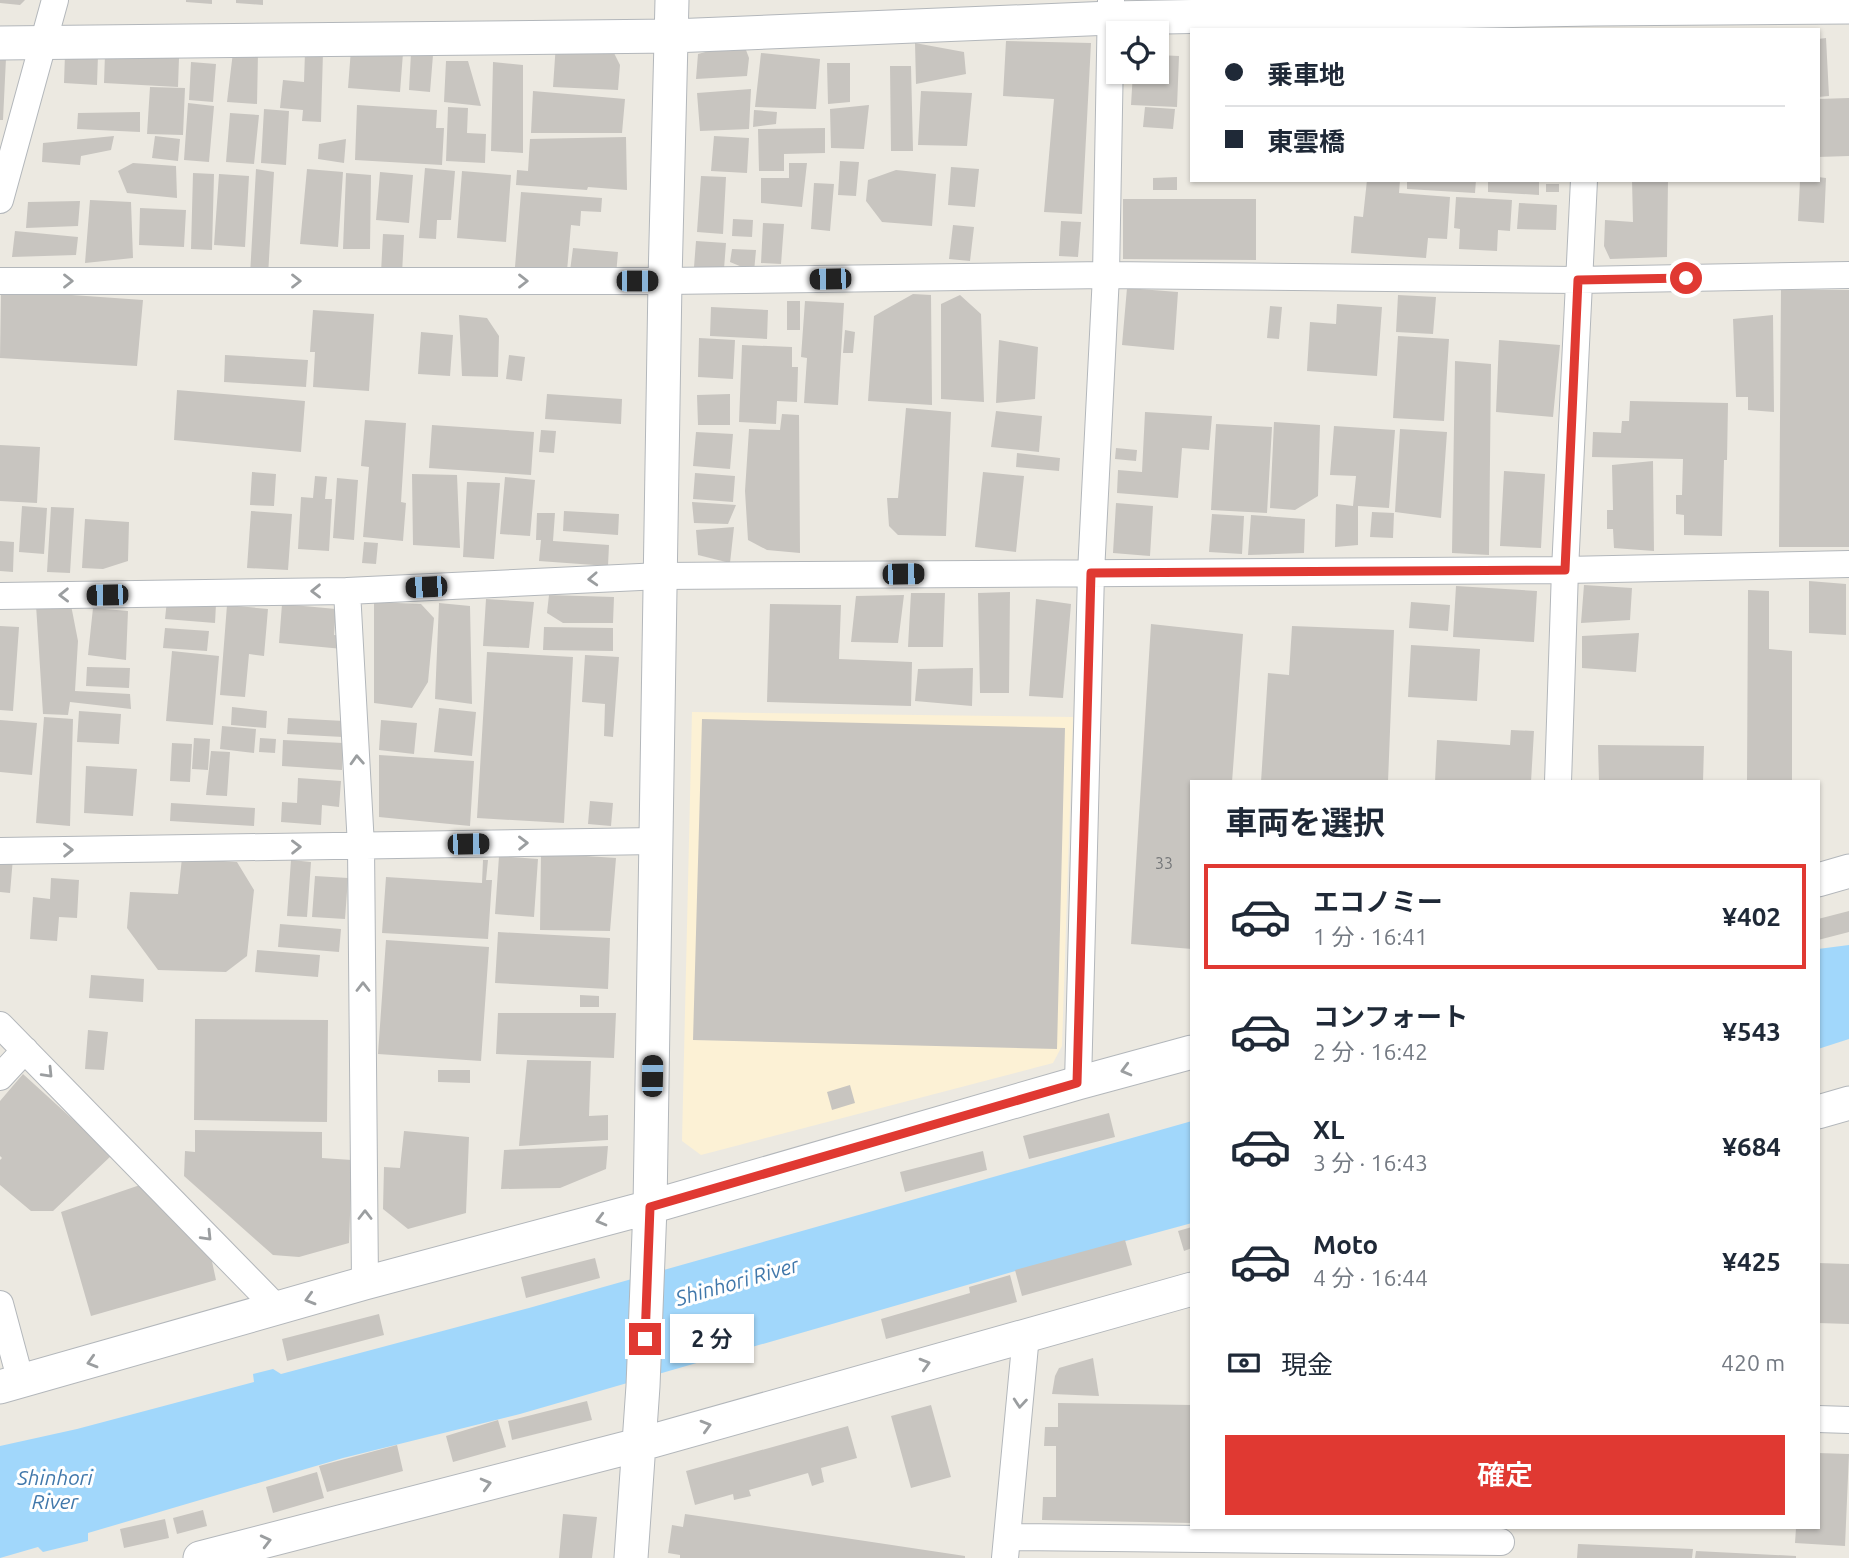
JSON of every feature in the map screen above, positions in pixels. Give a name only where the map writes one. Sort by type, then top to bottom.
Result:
[{"type":"street","points":[[0,200],[55,0]]},
{"type":"street","points":[[631,1558],[643,1386],[650,1207],[664,281],[672,0]]},
{"type":"street","points":[[0,43],[672,36],[1111,9],[1594,13],[1849,7]]},
{"type":"street","points":[[1077,1083],[1091,573],[1106,275],[1111,9]]},
{"type":"street","points":[[1558,780],[1565,570],[1584,182]]},
{"type":"street","points":[[0,281],[664,281],[1106,275],[1578,280],[1849,275]]},
{"type":"street","points":[[0,597],[347,591],[661,576],[1565,570],[1849,564]]},
{"type":"street","points":[[347,591],[361,846],[365,1283]]},
{"type":"street","points":[[0,851],[656,841]]},
{"type":"street","points":[[1820,879],[1849,871]]},
{"type":"street","points":[[0,1025],[277,1308]]},
{"type":"street","points":[[0,1077],[25,1050]]},
{"type":"street","points":[[0,1304],[11,1385],[365,1283],[650,1207],[1190,1053]]},
{"type":"street","points":[[1820,1111],[1849,1103]]},
{"type":"street","points":[[200,1558],[638,1445],[1190,1290]]},
{"type":"street","points":[[1026,1335],[1006,1547],[1501,1543]]},
{"type":"street","points":[[1820,1419],[1849,1420]]},
{"type":"shaded area","points":[[692,712],[1073,717],[1062,1046],[1053,1063],[701,1155],[682,1141]]},
{"type":"water","points":[[1849,945],[1849,1039],[1820,1048],[1820,949]]},
{"type":"water","name":"Shinhori River","points":[[1190,1122],[1190,1224],[520,1414],[343,1458],[88,1533],[88,1541],[43,1552],[38,1547],[0,1558],[0,1446],[77,1429],[254,1382],[253,1374],[273,1369],[281,1374],[529,1308]]},
{"type":"building","points":[[0,0],[25,0],[20,5],[0,3]]},
{"type":"building","points":[[212,0],[212,4],[186,2]]},
{"type":"building","points":[[236,0],[263,0],[263,5],[236,3]]},
{"type":"building","points":[[1826,38],[1829,96],[1820,97],[1820,39]]},
{"type":"building","points":[[1006,41],[1091,43],[1082,214],[1044,212],[1054,99],[1003,96]]},
{"type":"building","points":[[743,42],[749,58],[747,76],[696,79],[698,54]]},
{"type":"building","points":[[556,43],[611,47],[620,65],[618,90],[553,87]]},
{"type":"building","points":[[915,43],[964,52],[966,74],[916,84]]},
{"type":"building","points":[[351,49],[403,53],[400,92],[348,88]]},
{"type":"building","points":[[233,52],[258,53],[257,104],[227,102]]},
{"type":"building","points":[[305,52],[323,52],[321,122],[302,121],[303,110],[280,108],[283,80],[304,82]]},
{"type":"building","points":[[411,53],[433,55],[430,92],[409,90]]},
{"type":"building","points":[[761,53],[820,59],[816,109],[755,107]]},
{"type":"building","points":[[65,54],[98,55],[97,85],[64,83]]},
{"type":"building","points":[[105,54],[179,58],[178,87],[104,83]]},
{"type":"building","points":[[1169,56],[1179,56],[1177,107],[1131,105],[1132,84],[1169,84]]},
{"type":"building","points":[[0,58],[6,58],[3,120],[0,120]]},
{"type":"building","points":[[446,61],[468,61],[481,106],[444,102]]},
{"type":"building","points":[[191,62],[216,64],[213,102],[189,100]]},
{"type":"building","points":[[493,62],[523,65],[523,153],[491,151]]},
{"type":"building","points":[[827,63],[850,63],[850,102],[828,104]]},
{"type":"building","points":[[890,66],[911,66],[913,151],[891,151]]},
{"type":"building","points":[[150,87],[185,88],[183,135],[147,134]]},
{"type":"building","points":[[751,89],[749,129],[700,131],[697,93]]},
{"type":"building","points":[[533,91],[625,99],[622,133],[531,133]]},
{"type":"building","points":[[921,91],[972,93],[967,146],[918,145]]},
{"type":"building","points":[[1849,98],[1849,156],[1820,157],[1820,99]]},
{"type":"building","points":[[188,103],[214,106],[209,162],[184,160]]},
{"type":"building","points":[[357,105],[437,110],[436,128],[444,128],[442,165],[355,160]]},
{"type":"building","points":[[869,105],[864,149],[831,148],[830,109]]},
{"type":"building","points":[[448,107],[468,108],[467,133],[486,134],[485,163],[446,161]]},
{"type":"building","points":[[1145,107],[1175,109],[1173,129],[1143,127]]},
{"type":"building","points":[[264,109],[289,111],[286,165],[261,163]]},
{"type":"building","points":[[754,110],[777,112],[776,124],[753,127]]},
{"type":"building","points":[[140,112],[140,132],[77,129],[78,113]]},
{"type":"building","points":[[230,113],[259,115],[254,164],[226,162]]},
{"type":"building","points":[[825,128],[825,153],[784,154],[784,171],[759,171],[758,129]]},
{"type":"building","points":[[114,136],[111,150],[81,156],[80,165],[42,162],[43,143]]},
{"type":"building","points":[[155,136],[180,139],[178,161],[152,158]]},
{"type":"building","points":[[714,136],[749,138],[747,173],[711,171]]},
{"type":"building","points":[[626,137],[627,190],[516,185],[517,170],[528,171],[530,139]]},
{"type":"building","points":[[346,139],[344,163],[318,159],[319,144]]},
{"type":"building","points":[[840,161],[859,162],[856,196],[838,195]]},
{"type":"building","points":[[133,163],[176,166],[177,198],[127,193],[118,171]]},
{"type":"building","points":[[789,163],[807,163],[802,207],[761,203],[761,178],[789,178]]},
{"type":"building","points":[[951,167],[979,169],[975,207],[948,205]]},
{"type":"building","points":[[425,168],[455,171],[451,220],[437,220],[436,239],[419,238]]},
{"type":"building","points":[[256,169],[274,172],[268,276],[250,275]]},
{"type":"building","points":[[307,169],[343,172],[338,247],[300,244]]},
{"type":"building","points":[[896,170],[936,174],[932,226],[882,222],[866,201],[868,180]]},
{"type":"building","points":[[462,171],[511,175],[506,242],[457,238]]},
{"type":"building","points":[[380,172],[413,175],[409,223],[376,220]]},
{"type":"building","points":[[193,173],[214,174],[212,250],[191,249]]},
{"type":"building","points":[[346,173],[371,175],[370,249],[343,249]]},
{"type":"building","points":[[219,174],[249,176],[245,247],[214,245]]},
{"type":"building","points":[[701,176],[726,177],[723,234],[697,232]]},
{"type":"building","points":[[1177,177],[1177,190],[1153,190],[1153,178]]},
{"type":"building","points":[[1820,177],[1826,178],[1824,223],[1798,221],[1800,182],[1820,182]]},
{"type":"building","points":[[1367,182],[1400,182],[1399,193],[1450,197],[1447,239],[1428,238],[1426,258],[1351,253],[1354,216],[1363,217]]},
{"type":"building","points":[[1407,182],[1476,182],[1475,193],[1407,189]]},
{"type":"building","points":[[1488,182],[1539,182],[1539,195],[1488,192]]},
{"type":"building","points":[[1632,182],[1668,182],[1667,257],[1610,259],[1604,246],[1605,220],[1633,222]]},
{"type":"building","points":[[814,183],[834,184],[830,231],[811,229]]},
{"type":"building","points":[[1546,184],[1559,184],[1559,192],[1546,192]]},
{"type":"building","points":[[521,192],[602,198],[601,212],[581,211],[580,226],[571,225],[567,271],[515,267]]},
{"type":"building","points":[[1456,197],[1512,200],[1510,231],[1498,230],[1497,251],[1459,249],[1460,229],[1454,228]]},
{"type":"building","points":[[1123,199],[1256,199],[1256,260],[1123,259]]},
{"type":"building","points":[[90,200],[131,202],[133,258],[85,263]]},
{"type":"building","points":[[80,201],[78,226],[26,228],[28,202]]},
{"type":"building","points":[[1519,203],[1557,205],[1556,230],[1517,229]]},
{"type":"building","points":[[140,208],[186,210],[184,247],[139,245]]},
{"type":"building","points":[[733,219],[753,220],[752,237],[732,236]]},
{"type":"building","points":[[1061,221],[1081,222],[1078,257],[1059,256]]},
{"type":"building","points":[[763,223],[784,224],[781,264],[761,263]]},
{"type":"building","points":[[953,225],[974,227],[970,261],[949,259]]},
{"type":"building","points":[[15,231],[78,237],[76,255],[12,257]]},
{"type":"building","points":[[383,234],[404,235],[402,274],[381,273]]},
{"type":"building","points":[[696,241],[726,243],[724,269],[694,267]]},
{"type":"building","points":[[573,248],[618,252],[616,275],[570,271]]},
{"type":"building","points":[[732,249],[756,250],[754,272],[730,262]]},
{"type":"building","points":[[1127,288],[1178,292],[1174,350],[1122,345]]},
{"type":"building","points":[[1,290],[143,300],[137,366],[0,358]]},
{"type":"building","points":[[1781,290],[1849,290],[1849,547],[1779,547]]},
{"type":"building","points":[[913,294],[931,295],[932,405],[868,401],[874,316]]},
{"type":"building","points":[[960,295],[981,314],[984,402],[941,399],[941,304]]},
{"type":"building","points":[[1398,295],[1436,297],[1433,334],[1396,332]]},
{"type":"building","points":[[787,301],[800,301],[800,330],[787,330]]},
{"type":"building","points":[[805,301],[844,303],[838,405],[804,403],[807,358],[801,357]]},
{"type":"building","points":[[1337,304],[1382,307],[1377,376],[1307,371],[1310,322],[1336,324]]},
{"type":"building","points":[[1270,306],[1282,307],[1279,339],[1267,338]]},
{"type":"building","points":[[711,307],[768,310],[767,339],[710,336]]},
{"type":"building","points":[[313,310],[374,314],[369,391],[313,387],[315,352],[310,352]]},
{"type":"building","points":[[459,315],[487,318],[499,336],[498,377],[462,376]]},
{"type":"building","points":[[1773,315],[1774,412],[1748,410],[1748,397],[1736,397],[1733,319]]},
{"type":"building","points":[[845,330],[855,332],[853,353],[843,353]]},
{"type":"building","points":[[421,332],[453,335],[450,376],[418,374]]},
{"type":"building","points":[[1398,336],[1449,339],[1444,421],[1393,418]]},
{"type":"building","points":[[699,338],[735,340],[733,379],[698,377]]},
{"type":"building","points":[[999,340],[1038,347],[1035,399],[996,403]]},
{"type":"building","points":[[1499,340],[1560,345],[1553,417],[1496,412]]},
{"type":"building","points":[[742,345],[792,347],[792,367],[798,367],[797,402],[777,401],[776,424],[739,422]]},
{"type":"building","points":[[225,355],[308,360],[306,387],[224,382]]},
{"type":"building","points":[[509,355],[525,357],[522,381],[506,379]]},
{"type":"building","points":[[1455,361],[1491,364],[1489,555],[1452,553]]},
{"type":"building","points":[[177,390],[305,401],[301,452],[174,440]]},
{"type":"building","points":[[547,394],[622,399],[621,424],[545,419]]},
{"type":"building","points":[[730,394],[730,425],[698,425],[697,395]]},
{"type":"building","points":[[1630,401],[1728,403],[1722,536],[1684,535],[1684,515],[1676,514],[1676,495],[1682,495],[1683,459],[1592,457],[1593,432],[1621,433],[1622,421],[1629,421]]},
{"type":"building","points":[[906,408],[951,412],[946,536],[898,535],[889,526],[887,498],[898,498]]},
{"type":"building","points":[[996,411],[1042,416],[1039,452],[991,447]]},
{"type":"building","points":[[1145,412],[1212,416],[1209,450],[1182,448],[1178,498],[1117,493],[1118,470],[1142,472]]},
{"type":"building","points":[[782,414],[799,415],[800,553],[767,550],[748,540],[745,491],[749,429],[780,430]]},
{"type":"building","points":[[365,420],[406,423],[401,502],[406,503],[403,541],[363,537],[369,467],[361,466]]},
{"type":"building","points":[[1274,422],[1320,425],[1318,496],[1295,510],[1270,508]]},
{"type":"building","points":[[1216,424],[1272,427],[1267,513],[1211,510]]},
{"type":"building","points":[[432,425],[534,432],[531,475],[429,468]]},
{"type":"building","points":[[1334,426],[1395,430],[1389,508],[1358,506],[1358,545],[1335,547],[1336,504],[1353,506],[1356,476],[1330,475]]},
{"type":"building","points":[[1400,429],[1447,432],[1441,518],[1395,512]]},
{"type":"building","points":[[541,430],[556,431],[554,453],[539,452]]},
{"type":"building","points":[[696,432],[733,434],[730,469],[693,466]]},
{"type":"building","points":[[0,445],[40,447],[37,503],[0,501]]},
{"type":"building","points":[[1116,448],[1137,450],[1136,461],[1115,459]]},
{"type":"building","points":[[1017,453],[1060,458],[1059,471],[1016,467]]},
{"type":"building","points":[[1653,461],[1654,551],[1614,548],[1613,529],[1607,529],[1607,510],[1613,510],[1612,465]]},
{"type":"building","points":[[1504,471],[1545,474],[1541,548],[1500,546]]},
{"type":"building","points":[[252,472],[276,474],[274,506],[250,505]]},
{"type":"building","points":[[983,472],[1024,476],[1016,552],[975,547]]},
{"type":"building","points":[[695,473],[735,476],[733,502],[693,499]]},
{"type":"building","points":[[412,474],[457,475],[460,548],[413,545]]},
{"type":"building","points":[[315,476],[327,477],[325,499],[332,499],[329,551],[298,549],[301,497],[313,498]]},
{"type":"building","points":[[505,477],[535,480],[530,536],[500,534]]},
{"type":"building","points":[[337,478],[358,480],[354,540],[333,538]]},
{"type":"building","points":[[467,482],[500,483],[494,559],[463,557]]},
{"type":"building","points":[[692,502],[736,505],[728,524],[694,523]]},
{"type":"building","points":[[1116,503],[1153,506],[1150,556],[1113,553]]},
{"type":"building","points":[[22,506],[47,508],[44,554],[19,552]]},
{"type":"building","points":[[51,507],[74,508],[70,573],[47,572]]},
{"type":"building","points":[[251,511],[292,514],[288,570],[247,568]]},
{"type":"building","points":[[564,511],[619,514],[618,535],[563,531]]},
{"type":"building","points":[[1372,512],[1394,513],[1393,538],[1370,537]]},
{"type":"building","points":[[537,513],[555,513],[553,541],[609,545],[608,566],[539,561],[541,540],[536,540]]},
{"type":"building","points":[[1212,514],[1244,516],[1242,554],[1209,552]]},
{"type":"building","points":[[1251,515],[1305,519],[1304,553],[1248,555]]},
{"type":"building","points":[[85,519],[129,522],[128,561],[103,569],[82,568]]},
{"type":"building","points":[[734,527],[730,563],[698,555],[696,530]]},
{"type":"building","points":[[0,541],[14,542],[13,572],[0,571]]},
{"type":"building","points":[[364,542],[378,543],[376,564],[362,563]]},
{"type":"building","points":[[1809,581],[1846,584],[1846,635],[1809,633]]},
{"type":"building","points":[[1584,585],[1632,588],[1630,620],[1581,623]]},
{"type":"building","points":[[1456,586],[1537,591],[1534,642],[1453,637]]},
{"type":"building","points":[[1748,590],[1769,591],[1769,649],[1792,651],[1792,780],[1747,780]]},
{"type":"building","points":[[1010,592],[1009,693],[980,693],[978,593]]},
{"type":"building","points":[[911,593],[945,593],[943,647],[908,647]]},
{"type":"building","points":[[549,595],[614,597],[613,623],[563,623],[547,613]]},
{"type":"building","points":[[904,595],[898,643],[851,642],[856,596]]},
{"type":"building","points":[[486,599],[534,602],[529,648],[483,646]]},
{"type":"building","points":[[1036,599],[1071,604],[1063,698],[1029,696]]},
{"type":"building","points":[[167,600],[216,604],[215,623],[165,619]]},
{"type":"building","points":[[374,602],[421,604],[434,618],[428,682],[412,708],[374,703]]},
{"type":"building","points":[[1411,602],[1450,605],[1448,631],[1409,628]]},
{"type":"building","points":[[439,603],[470,606],[472,704],[435,699]]},
{"type":"building","points":[[282,604],[336,609],[334,635],[344,636],[343,649],[279,643]]},
{"type":"building","points":[[770,604],[841,605],[839,659],[912,662],[911,706],[767,702]]},
{"type":"building","points":[[36,605],[71,605],[78,641],[75,691],[130,694],[131,709],[70,702],[68,715],[43,714]]},
{"type":"building","points":[[227,605],[268,609],[264,656],[249,654],[245,697],[220,695]]},
{"type":"building","points":[[93,608],[128,611],[126,660],[88,655]]},
{"type":"building","points":[[1151,624],[1243,634],[1232,780],[1190,780],[1190,949],[1131,944]]},
{"type":"building","points":[[0,626],[19,627],[13,711],[0,710]]},
{"type":"building","points":[[1292,626],[1394,630],[1388,780],[1261,780],[1268,673],[1289,675]]},
{"type":"building","points":[[544,627],[613,628],[613,651],[543,650]]},
{"type":"building","points":[[165,628],[209,631],[207,651],[163,648]]},
{"type":"building","points":[[1639,633],[1636,672],[1582,668],[1582,636]]},
{"type":"building","points":[[1411,645],[1480,649],[1477,701],[1408,697]]},
{"type":"building","points":[[172,651],[219,656],[213,725],[166,721]]},
{"type":"building","points":[[487,652],[573,657],[564,823],[477,818]]},
{"type":"building","points":[[585,655],[619,657],[613,737],[604,736],[605,704],[582,702]]},
{"type":"building","points":[[87,667],[130,668],[129,688],[86,686]]},
{"type":"building","points":[[973,668],[972,706],[915,701],[918,669]]},
{"type":"building","points":[[232,707],[267,711],[266,728],[231,725]]},
{"type":"building","points":[[439,708],[476,712],[472,756],[434,752]]},
{"type":"building","points":[[79,711],[121,714],[119,744],[77,742]]},
{"type":"building","points":[[44,717],[73,719],[70,826],[36,823]]},
{"type":"building","points":[[288,718],[344,721],[343,737],[287,734]]},
{"type":"building","points":[[702,719],[1065,728],[1057,1049],[693,1040]]},
{"type":"building","points":[[0,720],[37,723],[32,775],[0,772]]},
{"type":"building","points":[[381,720],[417,723],[414,754],[379,750]]},
{"type":"building","points":[[222,726],[256,729],[254,753],[220,749]]},
{"type":"building","points":[[1511,730],[1534,731],[1531,780],[1435,780],[1437,740],[1510,745]]},
{"type":"building","points":[[194,738],[210,739],[208,770],[192,769]]},
{"type":"building","points":[[260,738],[276,739],[275,753],[259,752]]},
{"type":"building","points":[[283,740],[343,743],[342,770],[282,766]]},
{"type":"building","points":[[172,743],[192,744],[190,782],[170,781]]},
{"type":"building","points":[[1598,745],[1704,746],[1703,780],[1599,780]]},
{"type":"building","points":[[211,751],[230,752],[227,796],[206,795]]},
{"type":"building","points":[[379,755],[474,761],[470,826],[379,817]]},
{"type":"building","points":[[86,766],[137,769],[133,816],[84,813]]},
{"type":"building","points":[[298,778],[341,781],[339,807],[322,805],[321,825],[281,822],[282,802],[297,803]]},
{"type":"building","points":[[590,801],[613,803],[611,826],[588,824]]},
{"type":"building","points":[[171,803],[255,808],[254,826],[170,821]]},
{"type":"building","points":[[541,853],[616,858],[610,931],[540,930]]},
{"type":"building","points":[[499,856],[538,859],[534,917],[495,914]]},
{"type":"building","points":[[0,857],[13,858],[10,893],[0,892]]},
{"type":"building","points":[[182,858],[237,862],[254,890],[247,956],[226,972],[158,970],[127,928],[130,892],[178,894]]},
{"type":"building","points":[[291,860],[311,862],[307,917],[287,916]]},
{"type":"building","points":[[483,860],[488,860],[486,880],[492,880],[488,939],[382,933],[386,877],[482,883]]},
{"type":"building","points":[[315,876],[348,878],[345,919],[312,917]]},
{"type":"building","points":[[51,878],[79,880],[77,918],[59,917],[57,941],[30,939],[33,897],[50,899]]},
{"type":"building","points":[[1849,911],[1849,932],[1820,939],[1820,918]]},
{"type":"building","points":[[280,924],[341,929],[339,952],[278,947]]},
{"type":"building","points":[[498,932],[610,938],[608,989],[495,983]]},
{"type":"building","points":[[386,940],[489,947],[481,1061],[378,1054]]},
{"type":"building","points":[[257,950],[320,955],[318,977],[255,972]]},
{"type":"building","points":[[91,975],[144,979],[143,1002],[89,998]]},
{"type":"building","points":[[580,995],[599,996],[599,1007],[580,1007]]},
{"type":"building","points":[[498,1013],[616,1013],[614,1058],[496,1054]]},
{"type":"building","points":[[195,1019],[328,1020],[327,1122],[194,1120]]},
{"type":"building","points":[[88,1030],[108,1032],[104,1070],[85,1069]]},
{"type":"building","points":[[527,1060],[591,1061],[589,1116],[608,1115],[608,1140],[519,1146]]},
{"type":"building","points":[[438,1070],[470,1070],[470,1083],[438,1082]]},
{"type":"building","points":[[23,1074],[112,1155],[53,1211],[31,1211],[0,1185],[0,1101]]},
{"type":"building","points":[[850,1085],[855,1103],[832,1110],[827,1092]]},
{"type":"building","points":[[1109,1113],[1115,1137],[1029,1159],[1023,1136]]},
{"type":"building","points":[[195,1130],[322,1132],[322,1158],[352,1160],[349,1243],[299,1257],[273,1255],[184,1176],[185,1151],[195,1152]]},
{"type":"building","points":[[404,1131],[469,1137],[466,1213],[408,1229],[383,1209],[384,1167],[400,1168]]},
{"type":"building","points":[[608,1146],[606,1169],[560,1188],[501,1189],[504,1150]]},
{"type":"building","points":[[983,1151],[987,1170],[905,1192],[900,1172]]},
{"type":"building","points":[[140,1185],[208,1243],[216,1280],[91,1316],[61,1212]]},
{"type":"building","points":[[1190,1228],[1190,1249],[1184,1251],[1178,1231]]},
{"type":"building","points":[[1125,1240],[1132,1265],[1022,1296],[1015,1270]]},
{"type":"building","points":[[595,1258],[600,1278],[526,1298],[521,1277]]},
{"type":"building","points":[[1820,1263],[1849,1264],[1849,1324],[1820,1323]]},
{"type":"building","points":[[1010,1275],[1017,1302],[886,1339],[881,1319],[970,1293],[969,1287]]},
{"type":"building","points":[[379,1314],[384,1335],[287,1361],[282,1339]]},
{"type":"building","points":[[1093,1358],[1099,1396],[1052,1394],[1059,1368]]},
{"type":"building","points":[[587,1401],[592,1420],[512,1440],[508,1421]]},
{"type":"building","points":[[1058,1403],[1190,1405],[1190,1523],[1042,1520],[1043,1497],[1056,1497],[1056,1446],[1044,1446],[1045,1427],[1058,1427]]},
{"type":"building","points":[[931,1405],[951,1477],[911,1488],[891,1416]]},
{"type":"building","points":[[498,1420],[506,1447],[453,1462],[446,1436]]},
{"type":"building","points":[[848,1426],[857,1458],[821,1468],[824,1482],[812,1486],[808,1473],[749,1490],[751,1496],[734,1500],[733,1494],[695,1505],[686,1471]]},
{"type":"building","points":[[397,1445],[403,1471],[327,1492],[319,1466]]},
{"type":"building","points":[[1820,1453],[1849,1454],[1845,1546],[1795,1543],[1796,1529],[1820,1529]]},
{"type":"building","points":[[317,1472],[324,1498],[273,1513],[266,1487]]},
{"type":"building","points":[[203,1510],[207,1526],[177,1534],[173,1518]]},
{"type":"building","points":[[563,1514],[597,1517],[592,1558],[559,1558]]},
{"type":"building","points":[[685,1514],[965,1558],[680,1558],[680,1555],[668,1553],[672,1525],[683,1527]]},
{"type":"building","points":[[165,1519],[169,1538],[124,1548],[120,1529]]},
{"type":"building","points":[[1578,1544],[1693,1549],[1692,1558],[1577,1558]]},
{"type":"building","points":[[1696,1551],[1796,1556],[1796,1558],[1695,1558]]},
{"type":"route","points":[[645,1339],[650,1207],[1077,1083],[1091,573],[1565,570],[1578,280],[1686,278]]}]
